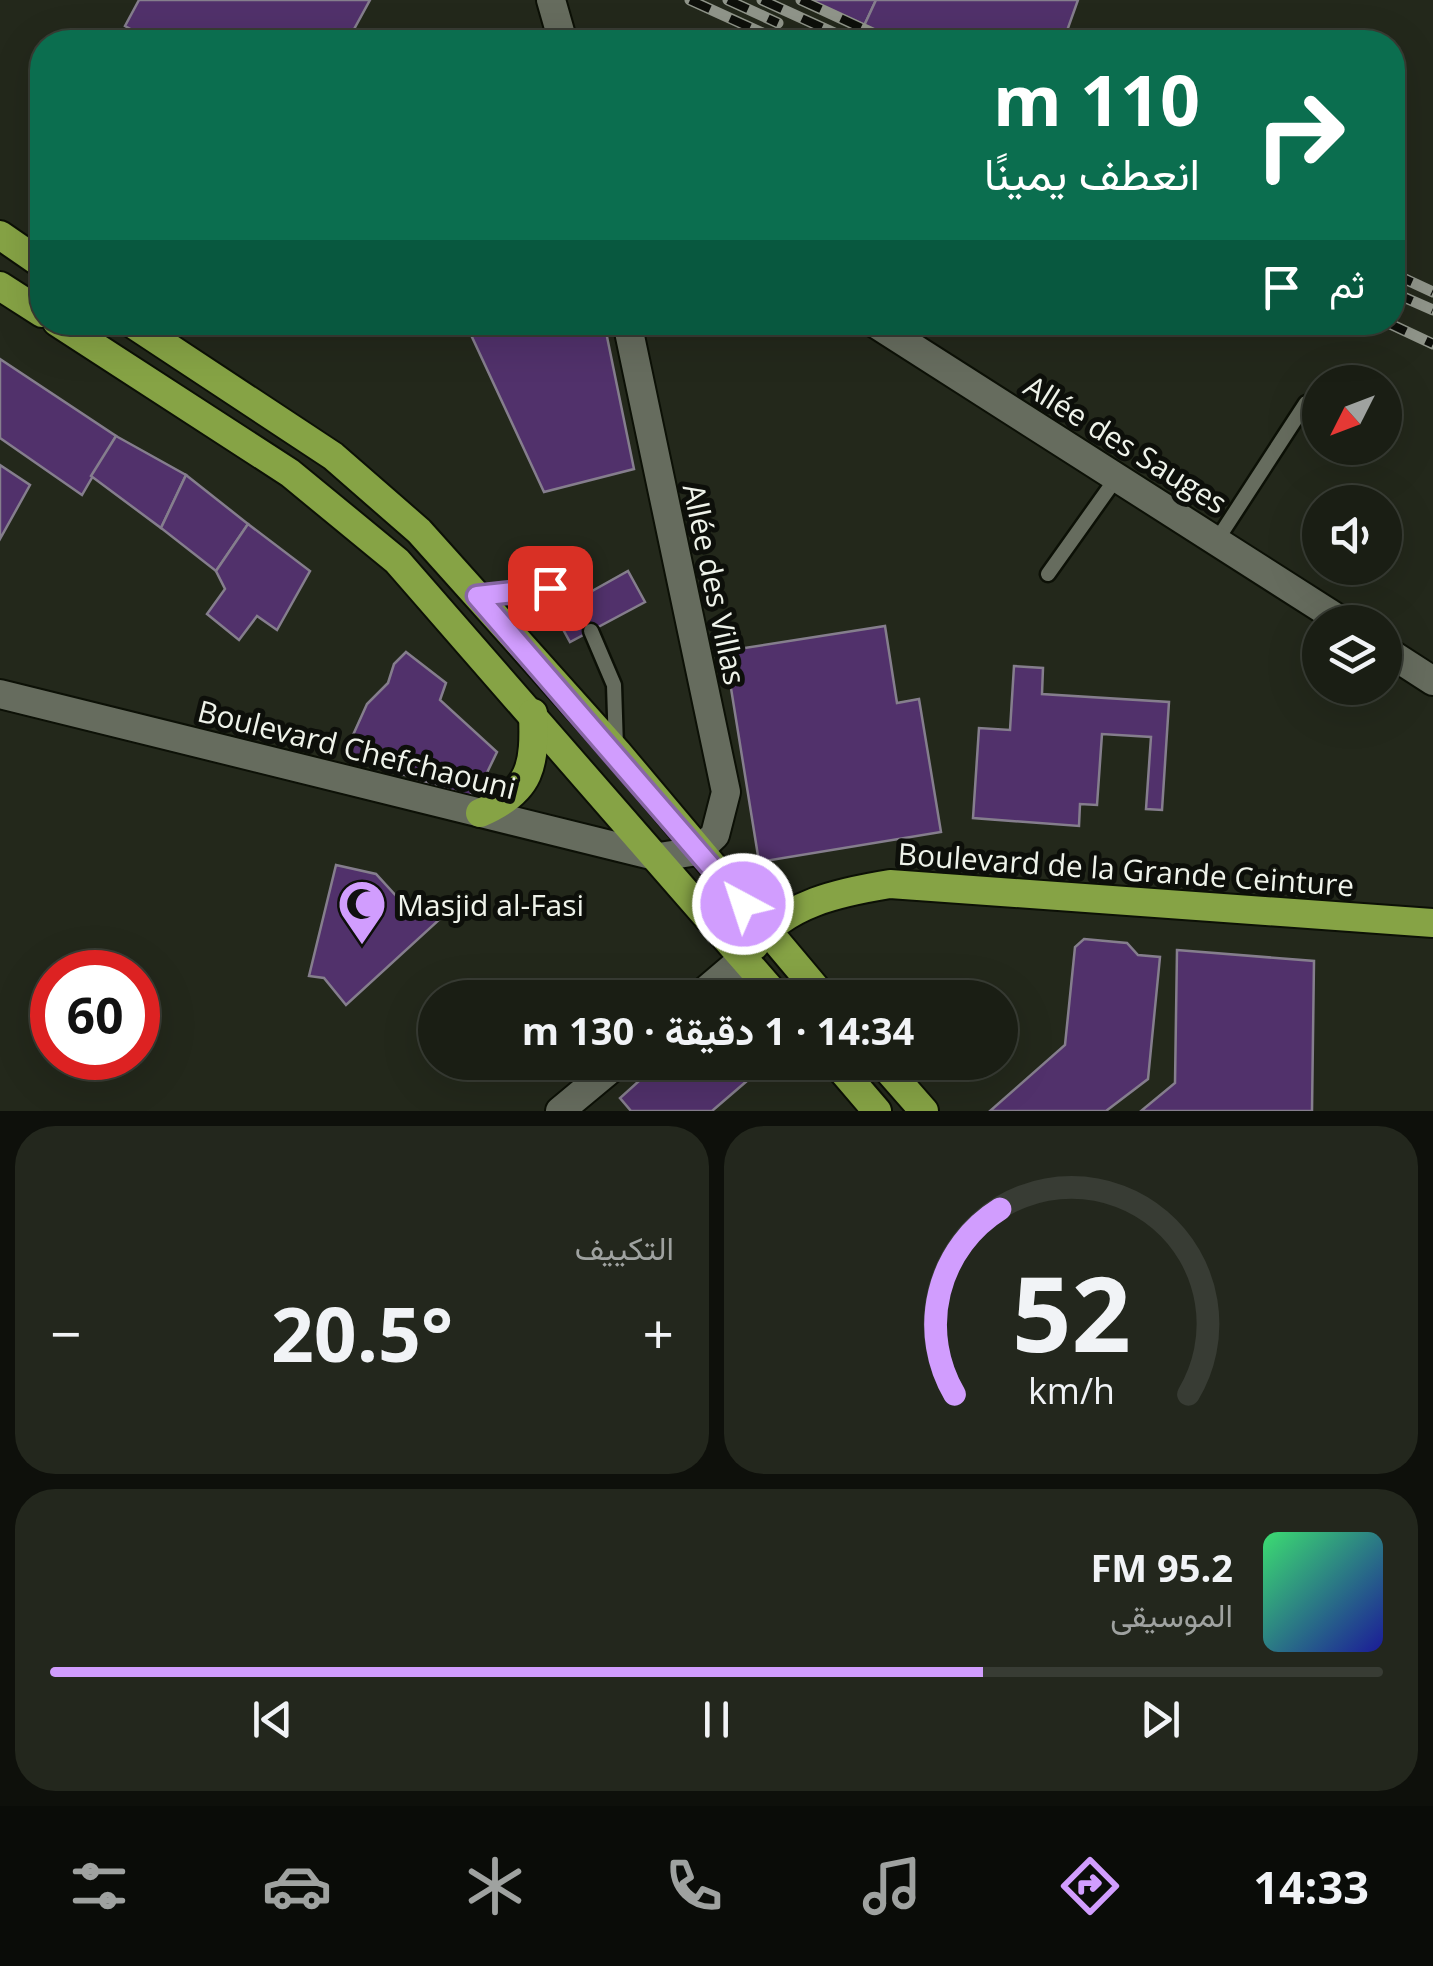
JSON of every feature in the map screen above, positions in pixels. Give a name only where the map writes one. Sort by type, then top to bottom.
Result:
[{"type":"main road","points":[[0,235],[30,256]]},
{"type":"main road","points":[[0,286],[30,305]]},
{"type":"main road","points":[[77,335],[290,473],[397,561],[763,980]]},
{"type":"main road","points":[[150,335],[333,456],[419,531],[616,752],[808,980]]},
{"type":"main road","points":[[480,813],[500,804],[522,784],[535,752],[532,713]]},
{"type":"main road","name":"Boulevard de la Grande Ceinture","points":[[765,930],[836,893],[890,884],[1433,923]]},
{"type":"main road","points":[[744,958],[765,930]]},
{"type":"main road","points":[[850,1080],[877,1111]]},
{"type":"main road","points":[[897,1080],[924,1111]]},
{"type":"street","points":[[551,0],[559,30]]},
{"type":"street","name":"Allée des Villas","points":[[630,335],[726,792],[715,835],[698,851]]},
{"type":"street","name":"Allée des Sauges","points":[[893,335],[1317,605]]},
{"type":"street","points":[[1402,661],[1433,681]]},
{"type":"street","name":"Boulevard Chefchaouni","points":[[0,694],[658,857],[698,851]]},
{"type":"street","points":[[718,980],[744,958]]},
{"type":"street","points":[[560,1111],[597,1080]]},
{"type":"lane","points":[[1217,540],[1302,409]]},
{"type":"lane","points":[[1048,574],[1117,476]]},
{"type":"lane","points":[[477,596],[550,588]]},
{"type":"lane","points":[[591,631],[614,685],[616,752]]},
{"type":"building","points":[[139,0],[370,0],[354,30],[132,30],[125,26]]},
{"type":"building","points":[[807,0],[876,0],[863,28]]},
{"type":"building","points":[[876,0],[1078,0],[1067,30],[863,28]]},
{"type":"building","points":[[471,335],[607,335],[634,469],[544,492]]},
{"type":"building","points":[[0,359],[116,436],[82,495],[0,438]]},
{"type":"building","points":[[116,436],[186,475],[161,528],[91,476]]},
{"type":"building","points":[[0,465],[30,485],[0,539]]},
{"type":"building","points":[[186,475],[248,524],[216,571],[161,528]]},
{"type":"building","points":[[248,524],[310,571],[277,630],[257,616],[239,640],[207,614],[225,589],[216,571]]},
{"type":"building","points":[[570,552],[592,591],[628,571],[645,602],[570,642],[553,611],[560,607],[539,568]]},
{"type":"building","points":[[885,626],[897,703],[919,699],[941,832],[759,862],[725,651]]},
{"type":"building","points":[[406,652],[446,683],[440,700],[497,752],[482,783],[469,796],[344,755],[367,704],[388,683],[394,664]]},
{"type":"building","points":[[1014,666],[1043,668],[1042,694],[1169,702],[1162,810],[1146,809],[1151,737],[1102,734],[1097,805],[1080,804],[1079,826],[973,818],[979,728],[1010,730]]},
{"type":"building","name":"Masjid al-Fasi","points":[[336,865],[376,874],[409,910],[425,901],[440,919],[346,1005],[324,978],[309,976]]},
{"type":"building","points":[[1084,939],[1127,943],[1138,955],[1160,957],[1148,1079],[1106,1111],[990,1111],[1065,1045],[1075,947]]},
{"type":"building","points":[[1177,950],[1314,961],[1312,1111],[1141,1111],[1175,1083]]},
{"type":"building","points":[[640,1080],[748,1080],[712,1111],[631,1111],[620,1098]]},
{"type":"railway","points":[[690,0],[756,30]]},
{"type":"railway","points":[[728,0],[778,23]]},
{"type":"railway","points":[[762,0],[828,30]]},
{"type":"railway","points":[[801,0],[866,30]]},
{"type":"railway","points":[[1405,279],[1433,292]]},
{"type":"railway","points":[[1405,298],[1433,310]]},
{"type":"railway","points":[[1405,331],[1433,344]]},
{"type":"place","name":"Masjid al-Fasi","points":[[362,946]]},
{"type":"route","points":[[550,588],[477,596],[616,752],[743,904]]}]
